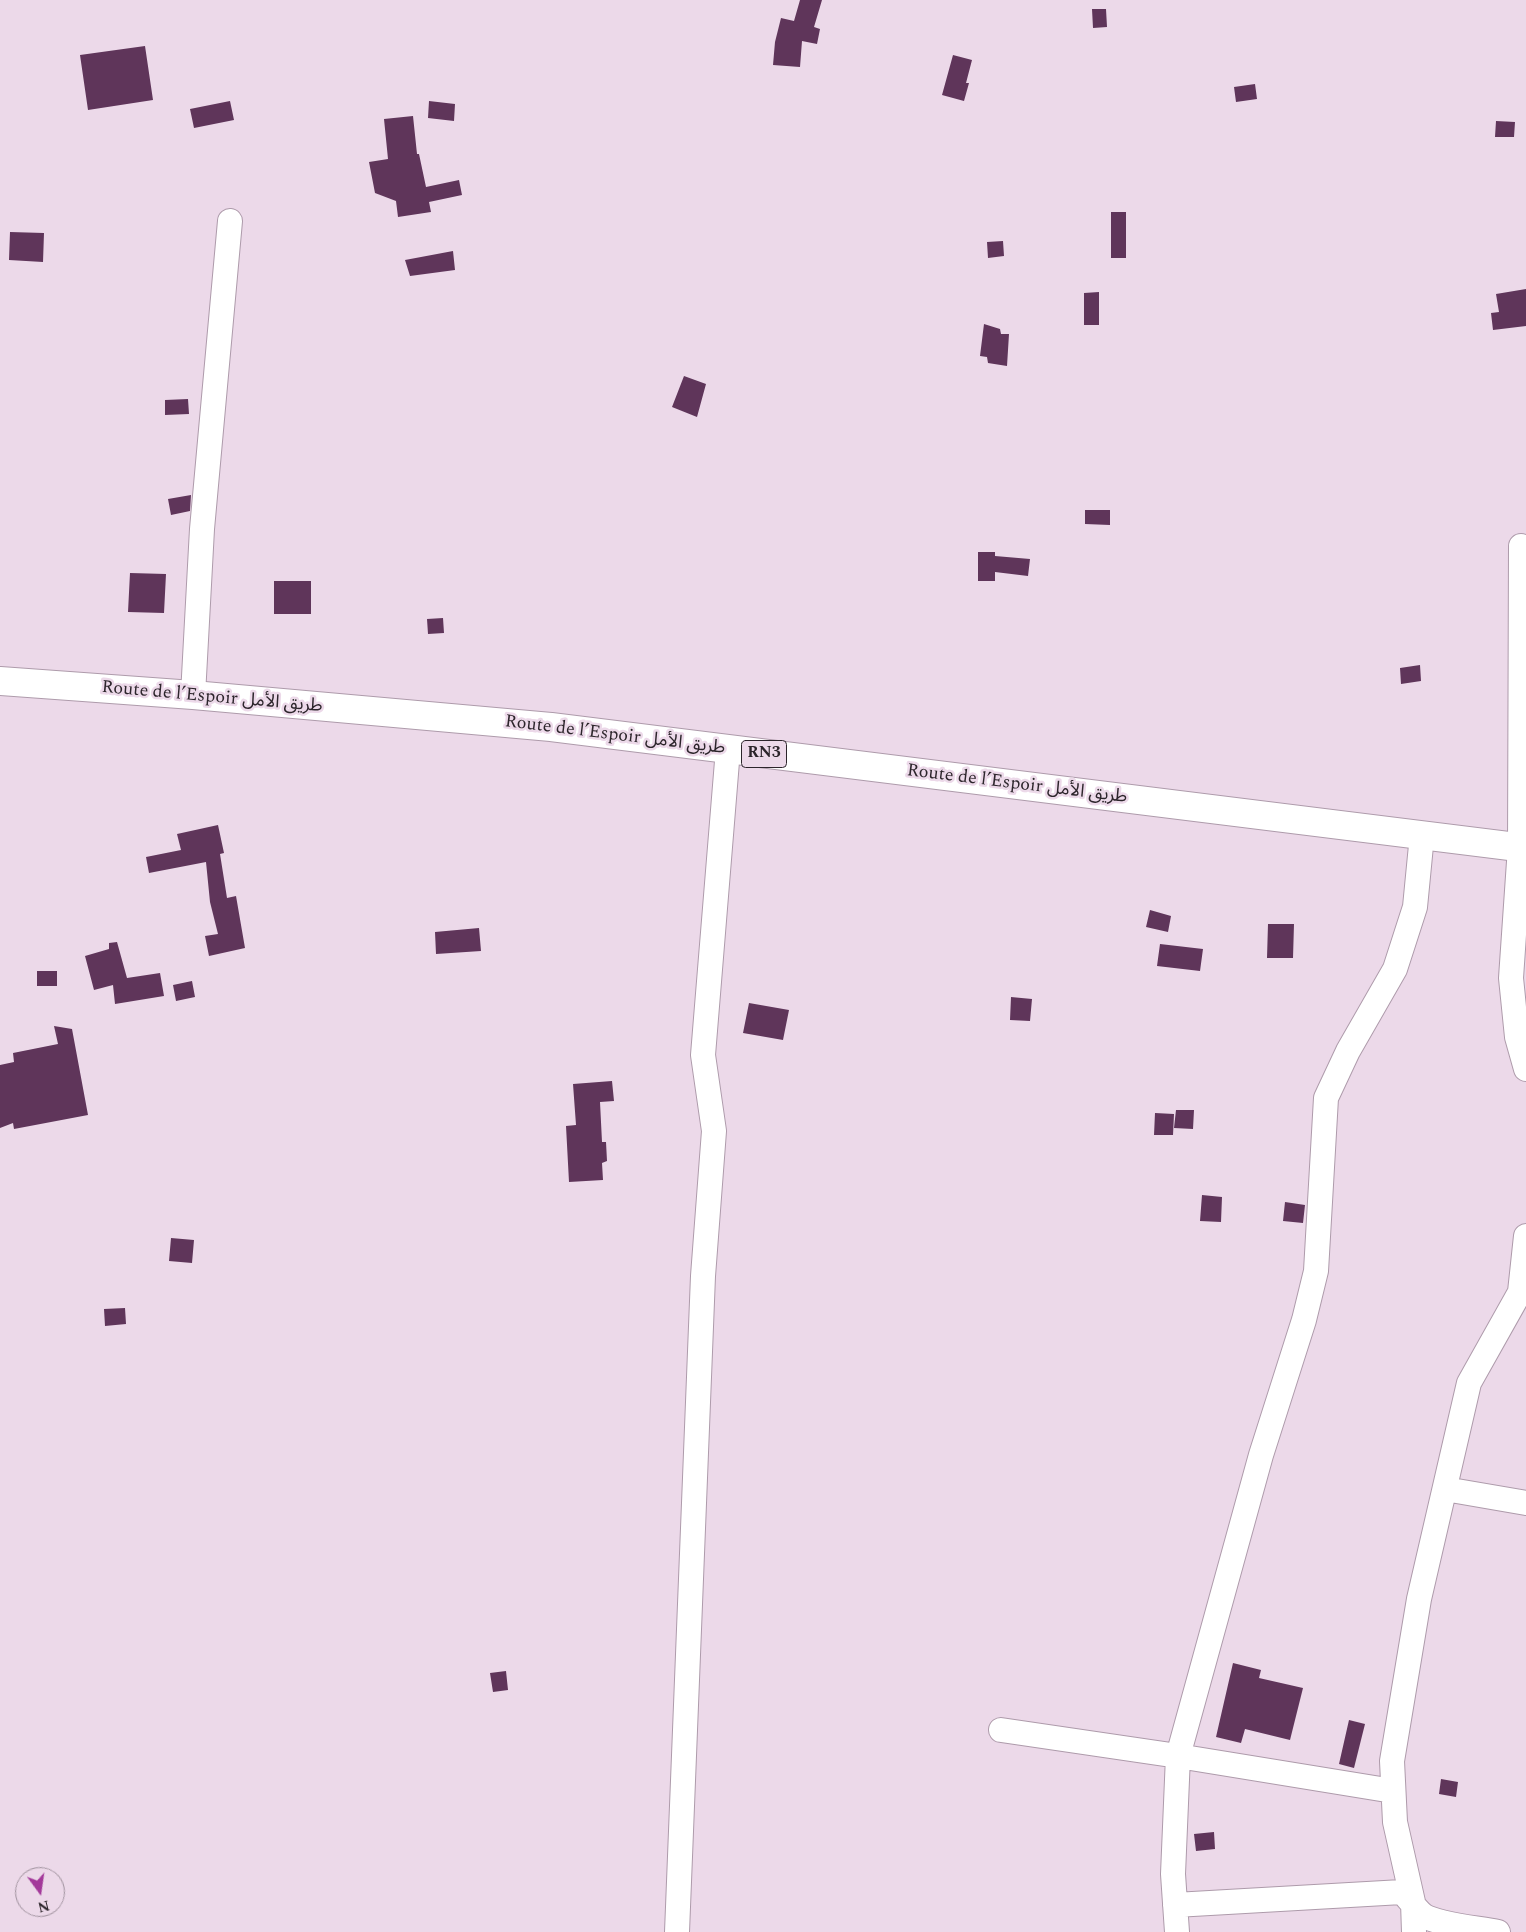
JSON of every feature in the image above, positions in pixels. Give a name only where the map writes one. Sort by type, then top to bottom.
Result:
[{"type":"highway","name":"Route de l’Espoir طريق الأمل","points":[[0,682],[193,695],[551,727],[1523,847]]},
{"type":"street","points":[[193,695],[202,529],[230,221]]},
{"type":"street","points":[[1521,546],[1523,847],[1512,978],[1517,1037],[1526,1068]]},
{"type":"street","points":[[676,1932],[703,1276],[714,1131],[703,1055],[728,749]]},
{"type":"street","points":[[1177,1932],[1173,1874],[1178,1756],[1261,1455],[1304,1320],[1316,1271],[1326,1098],[1348,1051],[1395,969],[1415,908],[1422,835]]},
{"type":"street","points":[[1414,1932],[1413,1902],[1395,1822],[1393,1791],[1392,1761],[1404,1685],[1419,1599],[1469,1383],[1520,1292],[1526,1236]]},
{"type":"street","points":[[1444,1489],[1526,1503]]},
{"type":"street","points":[[1001,1730],[1178,1756],[1393,1791]]},
{"type":"street","points":[[1175,1905],[1402,1892],[1413,1902],[1420,1913],[1431,1920],[1498,1932]]},
{"type":"building","points":[[800,0],[822,0],[814,27],[820,29],[817,44],[802,41],[800,67],[773,65],[775,42],[781,18],[794,21]]},
{"type":"building","points":[[1092,9],[1106,9],[1107,27],[1093,28]]},
{"type":"building","points":[[145,46],[153,100],[88,110],[80,55]]},
{"type":"building","points":[[953,55],[972,60],[964,101],[942,95]]},
{"type":"building","points":[[1255,84],[1257,99],[1236,102],[1234,87]]},
{"type":"building","points":[[230,101],[234,120],[194,128],[190,109]]},
{"type":"building","points":[[429,101],[455,104],[454,121],[428,118]]},
{"type":"building","points":[[413,116],[417,154],[419,154],[426,187],[459,180],[462,195],[429,202],[431,212],[398,217],[396,201],[375,193],[369,162],[388,159],[384,119]]},
{"type":"building","points":[[1496,121],[1515,122],[1514,137],[1495,137]]},
{"type":"building","points":[[1111,212],[1126,212],[1126,258],[1111,258]]},
{"type":"building","points":[[10,232],[44,233],[43,262],[9,260]]},
{"type":"building","points":[[1003,241],[1004,256],[988,258],[987,242]]},
{"type":"building","points":[[453,251],[455,270],[410,276],[405,260]]},
{"type":"building","points":[[1526,289],[1526,326],[1493,330],[1491,313],[1499,312],[1496,294]]},
{"type":"building","points":[[1099,292],[1099,325],[1084,325],[1084,293]]},
{"type":"building","points":[[984,324],[1000,329],[1001,334],[1009,334],[1007,366],[988,363],[987,357],[980,356]]},
{"type":"building","points":[[684,376],[706,384],[697,417],[672,407]]},
{"type":"building","points":[[188,399],[189,414],[165,415],[165,400]]},
{"type":"building","points":[[191,495],[190,511],[171,515],[168,499]]},
{"type":"building","points":[[1085,510],[1110,510],[1110,525],[1085,524]]},
{"type":"building","points":[[978,552],[995,552],[995,556],[1030,559],[1028,576],[995,572],[995,581],[978,581]]},
{"type":"building","points":[[130,573],[166,574],[164,613],[128,612]]},
{"type":"building","points":[[274,581],[311,581],[311,614],[274,614]]},
{"type":"building","points":[[443,618],[444,633],[428,634],[427,619]]},
{"type":"building","points":[[1420,665],[1421,681],[1401,684],[1400,668]]},
{"type":"building","points":[[218,825],[224,853],[220,854],[227,898],[236,896],[245,948],[209,956],[205,936],[218,934],[210,902],[206,862],[149,873],[146,857],[181,850],[177,834]]},
{"type":"building","points":[[1150,910],[1171,916],[1168,932],[1146,927]]},
{"type":"building","points":[[1268,924],[1294,924],[1293,958],[1267,958]]},
{"type":"building","points":[[479,928],[481,951],[436,954],[435,932]]},
{"type":"building","points":[[117,942],[127,978],[160,973],[164,996],[115,1004],[113,985],[94,990],[85,956],[109,949],[109,943]]},
{"type":"building","points":[[1160,944],[1203,949],[1200,971],[1157,966]]},
{"type":"building","points":[[37,971],[57,971],[57,986],[37,986]]},
{"type":"building","points":[[192,981],[195,997],[176,1001],[173,985]]},
{"type":"building","points":[[1011,997],[1032,999],[1030,1021],[1010,1020]]},
{"type":"building","points":[[749,1003],[789,1010],[783,1040],[743,1033]]},
{"type":"building","points":[[54,1026],[72,1029],[88,1115],[14,1129],[13,1123],[0,1128],[0,1065],[14,1062],[13,1053],[58,1044]]},
{"type":"building","points":[[612,1081],[614,1101],[600,1102],[602,1142],[606,1142],[607,1161],[602,1163],[603,1180],[569,1182],[566,1126],[576,1125],[573,1084]]},
{"type":"building","points":[[1176,1110],[1194,1110],[1193,1129],[1174,1128]]},
{"type":"building","points":[[1155,1113],[1174,1114],[1173,1135],[1154,1135]]},
{"type":"building","points":[[1202,1195],[1222,1197],[1221,1222],[1200,1221]]},
{"type":"building","points":[[1285,1202],[1305,1205],[1303,1223],[1283,1221]]},
{"type":"building","points":[[171,1238],[194,1240],[192,1263],[169,1261]]},
{"type":"building","points":[[125,1308],[126,1324],[105,1326],[104,1309]]},
{"type":"building","points":[[1233,1663],[1261,1670],[1259,1678],[1303,1688],[1290,1740],[1245,1729],[1241,1743],[1216,1737]]},
{"type":"building","points":[[506,1671],[508,1690],[493,1692],[490,1673]]},
{"type":"building","points":[[1349,1720],[1365,1724],[1354,1768],[1339,1764]]},
{"type":"building","points":[[1441,1779],[1458,1782],[1456,1797],[1439,1794]]},
{"type":"building","points":[[1214,1832],[1215,1849],[1196,1851],[1194,1834]]}]
